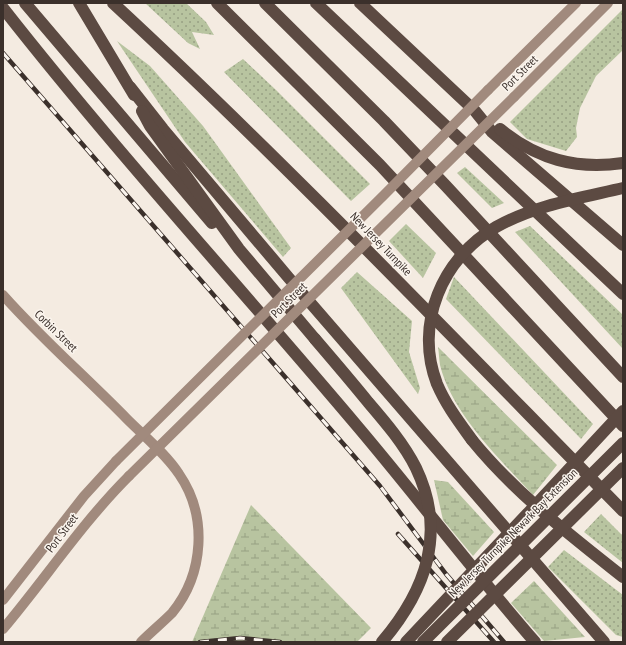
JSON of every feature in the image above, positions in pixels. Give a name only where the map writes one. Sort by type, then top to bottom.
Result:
[{"type":"highway","points":[[25,3],[214,225],[239,249]]},
{"type":"highway","points":[[79,3],[130,87],[150,126],[239,249],[384,420],[401,443],[416,468],[426,498],[431,528],[428,558],[424,571],[408,606],[396,625],[382,642]]},
{"type":"highway","name":"New Jersey Turnpike","points":[[113,3],[331,213],[623,511]]},
{"type":"highway","points":[[218,3],[380,165],[623,426]]},
{"type":"highway","points":[[265,3],[436,175],[623,377]]},
{"type":"highway","points":[[316,3],[623,294]]},
{"type":"highway","points":[[360,3],[475,111],[521,144],[555,160],[571,164],[585,166],[623,163]]},
{"type":"highway","points":[[3,8],[77,100],[160,198],[359,428],[535,642]]},
{"type":"highway","points":[[130,87],[163,129],[302,294],[604,642]]},
{"type":"highway","points":[[475,111],[492,132],[623,245]]},
{"type":"highway","points":[[623,188],[552,205],[510,220],[476,240],[451,267],[438,292],[433,307],[430,328],[431,358],[437,383],[456,418],[472,440],[516,488],[623,577]]},
{"type":"highway","points":[[406,642],[530,512],[623,411]]},
{"type":"highway","name":"New Jersey Turnpike Newark Bay Extension","points":[[423,642],[623,443]]},
{"type":"highway","points":[[447,642],[623,468]]},
{"type":"main road","name":"Port Street","points":[[3,600],[84,496],[116,461],[576,3]]},
{"type":"main road","name":"Port Street","points":[[3,629],[96,510],[608,3]]},
{"type":"main road","name":"Corbin Street","points":[[3,295],[23,317],[93,384],[166,458],[179,473],[192,498],[198,522],[199,534],[197,558],[191,581],[172,612],[141,642]]},
{"type":"green space","points":[[145,3],[186,3],[206,22],[214,35],[192,32],[200,49],[188,43]]},
{"type":"green space","points":[[623,9],[623,50],[596,76],[580,108],[576,128],[577,137],[566,151],[527,139],[510,122]]},
{"type":"green space","points":[[117,41],[150,66],[203,126],[291,248],[283,257],[185,142]]},
{"type":"green space","points":[[243,59],[370,184],[351,201],[224,72]]},
{"type":"green space","points":[[465,167],[504,203],[492,208],[457,173]]},
{"type":"green space","points":[[406,224],[436,253],[423,278],[389,241]]},
{"type":"green space","points":[[530,226],[623,315],[623,349],[515,232]]},
{"type":"green space","points":[[357,272],[412,321],[409,352],[420,388],[418,394],[341,288]]},
{"type":"green space","points":[[454,277],[593,424],[581,439],[446,299]]},
{"type":"green space","points":[[438,347],[557,465],[533,495],[492,451],[466,418],[455,401],[446,383],[440,365]]},
{"type":"green space","points":[[434,480],[448,482],[494,532],[473,556],[443,520]]},
{"type":"green space","points":[[251,505],[371,628],[357,642],[192,642]]},
{"type":"green space","points":[[601,514],[623,536],[623,563],[584,532]]},
{"type":"green space","points":[[564,550],[623,595],[623,637],[616,635],[548,567]]},
{"type":"green space","points":[[534,581],[585,637],[544,641],[511,603]]},
{"type":"railway","points":[[3,53],[380,486],[446,574],[504,642]]},
{"type":"railway","points":[[398,534],[494,642]]},
{"type":"railway","points":[[200,642],[240,638],[280,642]]}]
